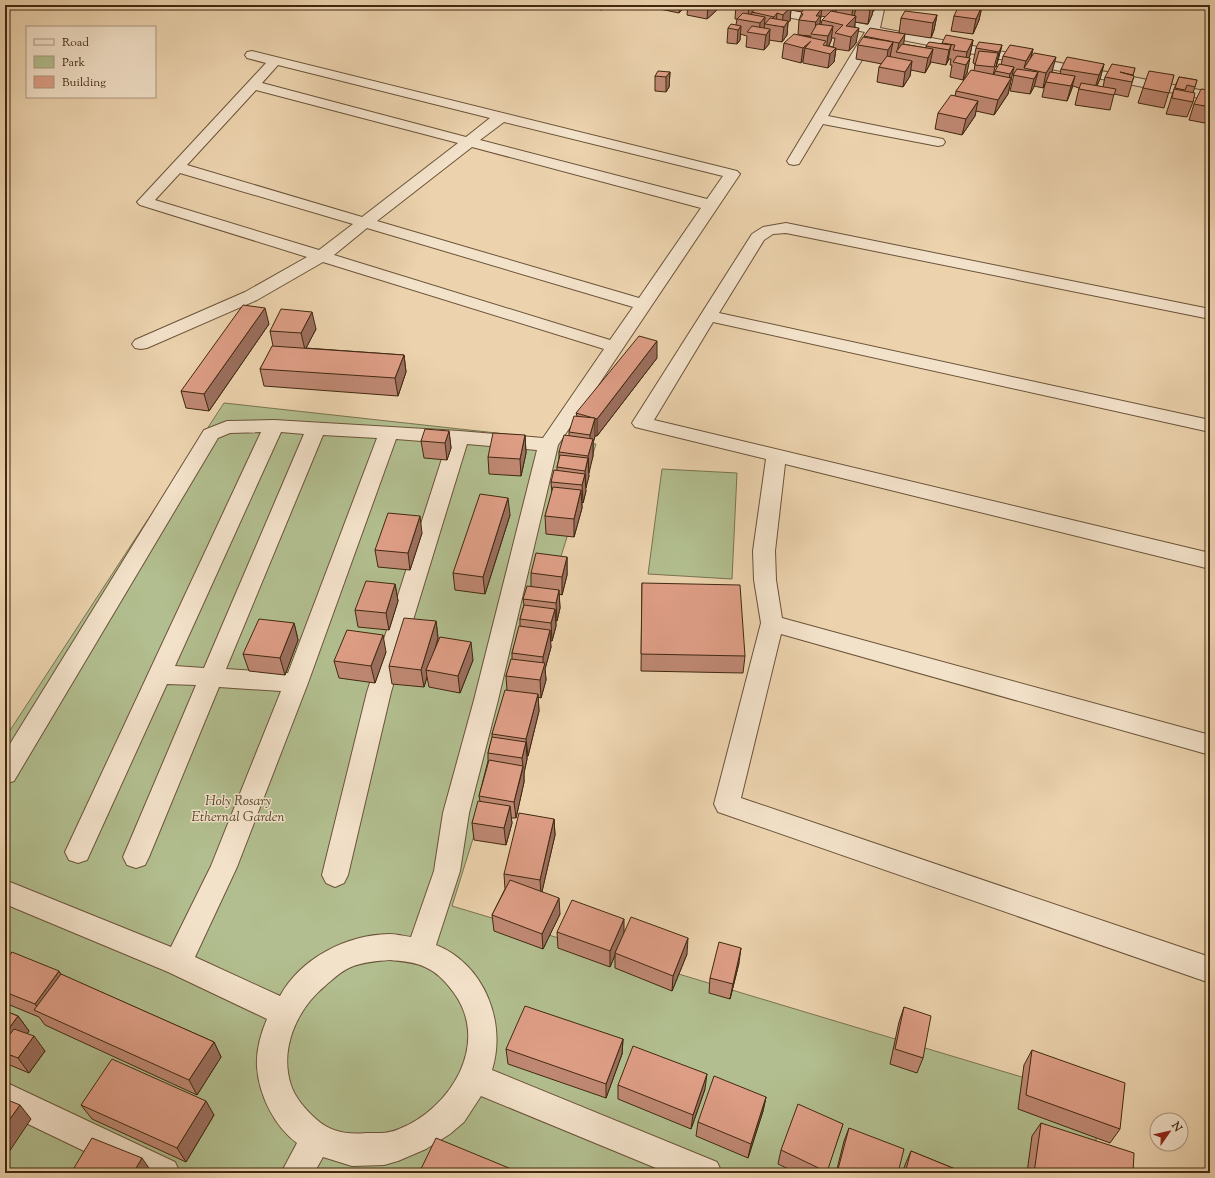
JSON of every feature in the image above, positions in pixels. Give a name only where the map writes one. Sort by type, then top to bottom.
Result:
[{"type":"street","points":[[745,5],[1210,96]]},
{"type":"street","points":[[794,161],[873,30],[879,5]]},
{"type":"street","points":[[252,55],[732,174],[548,445],[486,700],[456,813],[447,871],[420,951]]},
{"type":"street","points":[[275,61],[146,202],[615,347]]},
{"type":"street","points":[[252,85],[710,205]]},
{"type":"street","points":[[141,344],[252,296],[322,256],[501,117]]},
{"type":"street","points":[[819,118],[938,142]]},
{"type":"street","points":[[177,167],[643,305]]},
{"type":"street","points":[[1210,314],[786,228],[769,230],[758,237],[642,422],[1210,561]]},
{"type":"street","points":[[708,316],[1210,426]]},
{"type":"street","points":[[5,774],[211,434],[227,427],[274,426],[459,437],[548,445]]},
{"type":"street","points":[[78,852],[274,426]]},
{"type":"street","points":[[136,857],[212,679],[316,428]]},
{"type":"street","points":[[178,963],[224,867],[296,683],[389,433]]},
{"type":"street","points":[[334,876],[380,692],[459,437]]},
{"type":"street","points":[[776,455],[764,551],[765,580],[772,623],[727,804],[1210,970]]},
{"type":"street","points":[[772,623],[1210,745]]},
{"type":"street","points":[[159,674],[212,679],[296,683]]},
{"type":"street","points":[[5,892],[178,963],[284,1012]]},
{"type":"street","points":[[390,947],[420,951],[448,965],[468,986],[481,1014],[483,1046],[474,1078],[454,1110],[424,1134],[388,1148],[350,1150],[316,1139],[293,1120],[278,1096],[272,1068],[274,1040],[284,1012],[303,985],[329,964],[359,951],[390,947]]},
{"type":"street","points":[[474,1078],[706,1173]]},
{"type":"street","points":[[5,1097],[164,1173]]},
{"type":"street","points":[[297,1173],[316,1139]]},
{"type":"green space","name":"Holy Rosary Ethernal Garden","points":[[224,403],[596,444],[452,906],[1095,1099],[1097,1173],[5,1173],[5,738]]},
{"type":"green space","points":[[662,469],[737,473],[732,579],[648,574]]},
{"type":"building","points":[[738,5],[750,5],[749,7]]},
{"type":"building","points":[[759,5],[779,7],[781,5],[791,6],[783,15],[777,13],[774,17],[752,12]]},
{"type":"building","points":[[837,5],[855,5],[853,8]]},
{"type":"building","points":[[857,5],[872,5],[870,10],[856,8]]},
{"type":"building","points":[[959,5],[982,6],[976,19],[954,16]]},
{"type":"building","points":[[806,6],[822,8],[816,16],[820,16],[816,22],[799,20],[803,14],[801,13]]},
{"type":"building","points":[[831,11],[856,16],[846,26],[859,28],[851,37],[835,33],[843,25],[822,20]]},
{"type":"building","points":[[905,11],[937,15],[933,23],[901,18]]},
{"type":"building","points":[[743,13],[765,17],[760,23],[737,19]]},
{"type":"building","points":[[770,18],[788,21],[784,27],[765,24]]},
{"type":"building","points":[[731,24],[741,26],[738,30],[728,28]]},
{"type":"building","points":[[817,24],[833,26],[828,36],[811,34]]},
{"type":"building","points":[[752,26],[770,29],[766,35],[747,32]]},
{"type":"building","points":[[870,28],[905,34],[899,43],[864,36]]},
{"type":"building","points":[[794,34],[826,41],[823,45],[836,48],[830,54],[805,48],[811,41],[803,48],[784,43]]},
{"type":"building","points":[[946,35],[973,40],[967,52],[953,50],[955,45],[942,43]]},
{"type":"building","points":[[863,37],[893,42],[888,50],[858,45]]},
{"type":"building","points":[[929,42],[951,45],[949,50],[926,46]]},
{"type":"building","points":[[979,42],[1002,45],[999,52],[976,48]]},
{"type":"building","points":[[902,44],[933,49],[928,58],[896,52]]},
{"type":"building","points":[[1010,45],[1033,49],[1026,61],[1003,56]]},
{"type":"building","points":[[979,51],[998,53],[994,67],[975,65]]},
{"type":"building","points":[[1034,53],[1056,57],[1046,73],[1024,68]]},
{"type":"building","points":[[887,56],[912,61],[905,72],[879,67]]},
{"type":"building","points":[[957,56],[970,58],[966,65],[953,62]]},
{"type":"building","points":[[1067,57],[1104,64],[1099,75],[1061,69]]},
{"type":"building","points":[[999,64],[1014,67],[1010,74],[995,71]]},
{"type":"building","points":[[1112,64],[1135,68],[1133,75],[1120,72],[1134,76],[1132,82],[1105,77]]},
{"type":"building","points":[[1017,69],[1038,72],[1034,79],[1013,75]]},
{"type":"building","points":[[971,70],[1011,78],[998,100],[956,91]]},
{"type":"building","points":[[658,71],[670,72],[666,77],[655,76]]},
{"type":"building","points":[[1149,71],[1174,75],[1169,93],[1143,88]]},
{"type":"building","points":[[1050,72],[1075,76],[1071,86],[1046,82]]},
{"type":"building","points":[[1179,77],[1197,80],[1195,87],[1187,85],[1185,90],[1175,88]]},
{"type":"building","points":[[1081,83],[1116,89],[1114,95],[1079,89]]},
{"type":"building","points":[[1174,89],[1195,93],[1193,102],[1172,98]]},
{"type":"building","points":[[1201,89],[1210,90],[1210,107],[1194,104]]},
{"type":"building","points":[[951,95],[978,101],[966,119],[938,113]]},
{"type":"building","points":[[243,305],[265,308],[204,394],[181,391]]},
{"type":"building","points":[[281,309],[312,312],[301,333],[270,331]]},
{"type":"building","points":[[639,336],[657,341],[597,419],[576,413]]},
{"type":"building","points":[[272,346],[404,355],[395,378],[260,369]]},
{"type":"building","points":[[574,416],[595,418],[590,435],[569,432]]},
{"type":"building","points":[[425,429],[449,431],[445,443],[421,441]]},
{"type":"building","points":[[493,433],[525,435],[520,459],[488,457]]},
{"type":"building","points":[[564,435],[593,439],[588,456],[559,452]]},
{"type":"building","points":[[560,455],[588,458],[585,471],[557,467]]},
{"type":"building","points":[[554,470],[585,474],[582,485],[551,482]]},
{"type":"building","points":[[553,487],[581,490],[574,519],[545,516]]},
{"type":"building","points":[[480,494],[508,498],[483,577],[453,573]]},
{"type":"building","points":[[388,513],[420,516],[408,553],[375,550]]},
{"type":"building","points":[[536,553],[567,557],[562,577],[531,573]]},
{"type":"building","points":[[366,581],[395,584],[386,613],[355,610]]},
{"type":"building","points":[[642,583],[740,585],[745,656],[641,654]]},
{"type":"building","points":[[527,586],[559,590],[556,603],[523,599]]},
{"type":"building","points":[[524,605],[555,609],[551,623],[520,619]]},
{"type":"building","points":[[404,618],[436,621],[421,670],[389,666]]},
{"type":"building","points":[[259,619],[294,623],[280,658],[243,654]]},
{"type":"building","points":[[519,626],[550,630],[543,657],[512,653]]},
{"type":"building","points":[[347,630],[383,635],[371,666],[334,661]]},
{"type":"building","points":[[440,637],[471,642],[458,676],[426,670]]},
{"type":"building","points":[[511,659],[545,663],[540,680],[506,676]]},
{"type":"building","points":[[505,690],[538,694],[526,739],[492,734]]},
{"type":"building","points":[[492,737],[526,742],[522,758],[488,753]]},
{"type":"building","points":[[489,760],[523,766],[514,802],[479,796]]},
{"type":"building","points":[[478,801],[510,806],[504,828],[472,823]]},
{"type":"building","points":[[519,813],[554,819],[540,880],[504,874]]},
{"type":"building","points":[[510,880],[559,898],[542,934],[492,915]]},
{"type":"building","points":[[572,900],[624,919],[610,951],[557,932]]},
{"type":"building","points":[[631,917],[688,938],[673,976],[615,953]]},
{"type":"building","points":[[719,942],[741,948],[733,984],[710,978]]},
{"type":"building","points":[[12,952],[59,971],[35,1004],[5,992],[5,962]]},
{"type":"building","points":[[61,974],[214,1042],[189,1080],[34,1010]]},
{"type":"building","points":[[525,1006],[623,1039],[606,1084],[506,1049]]},
{"type":"building","points":[[904,1007],[931,1016],[923,1058],[895,1049]]},
{"type":"building","points":[[5,1011],[18,1016],[5,1034]]},
{"type":"building","points":[[14,1029],[34,1036],[18,1058],[5,1053],[5,1041]]},
{"type":"building","points":[[633,1046],[707,1074],[693,1115],[618,1085]]},
{"type":"building","points":[[1032,1050],[1125,1083],[1120,1129],[1026,1095]]},
{"type":"building","points":[[112,1059],[206,1101],[177,1148],[81,1105]]},
{"type":"building","points":[[714,1076],[766,1097],[751,1144],[698,1122]]},
{"type":"building","points":[[5,1099],[20,1105],[5,1126]]},
{"type":"building","points":[[798,1104],[843,1124],[827,1172],[781,1150]]},
{"type":"building","points":[[1041,1123],[1134,1153],[1133,1173],[1034,1173]]},
{"type":"building","points":[[849,1128],[904,1149],[898,1173],[837,1173]]},
{"type":"building","points":[[92,1138],[142,1158],[133,1173],[71,1173]]},
{"type":"building","points":[[436,1138],[521,1173],[419,1173]]},
{"type":"building","points":[[911,1151],[965,1173],[905,1173]]}]
